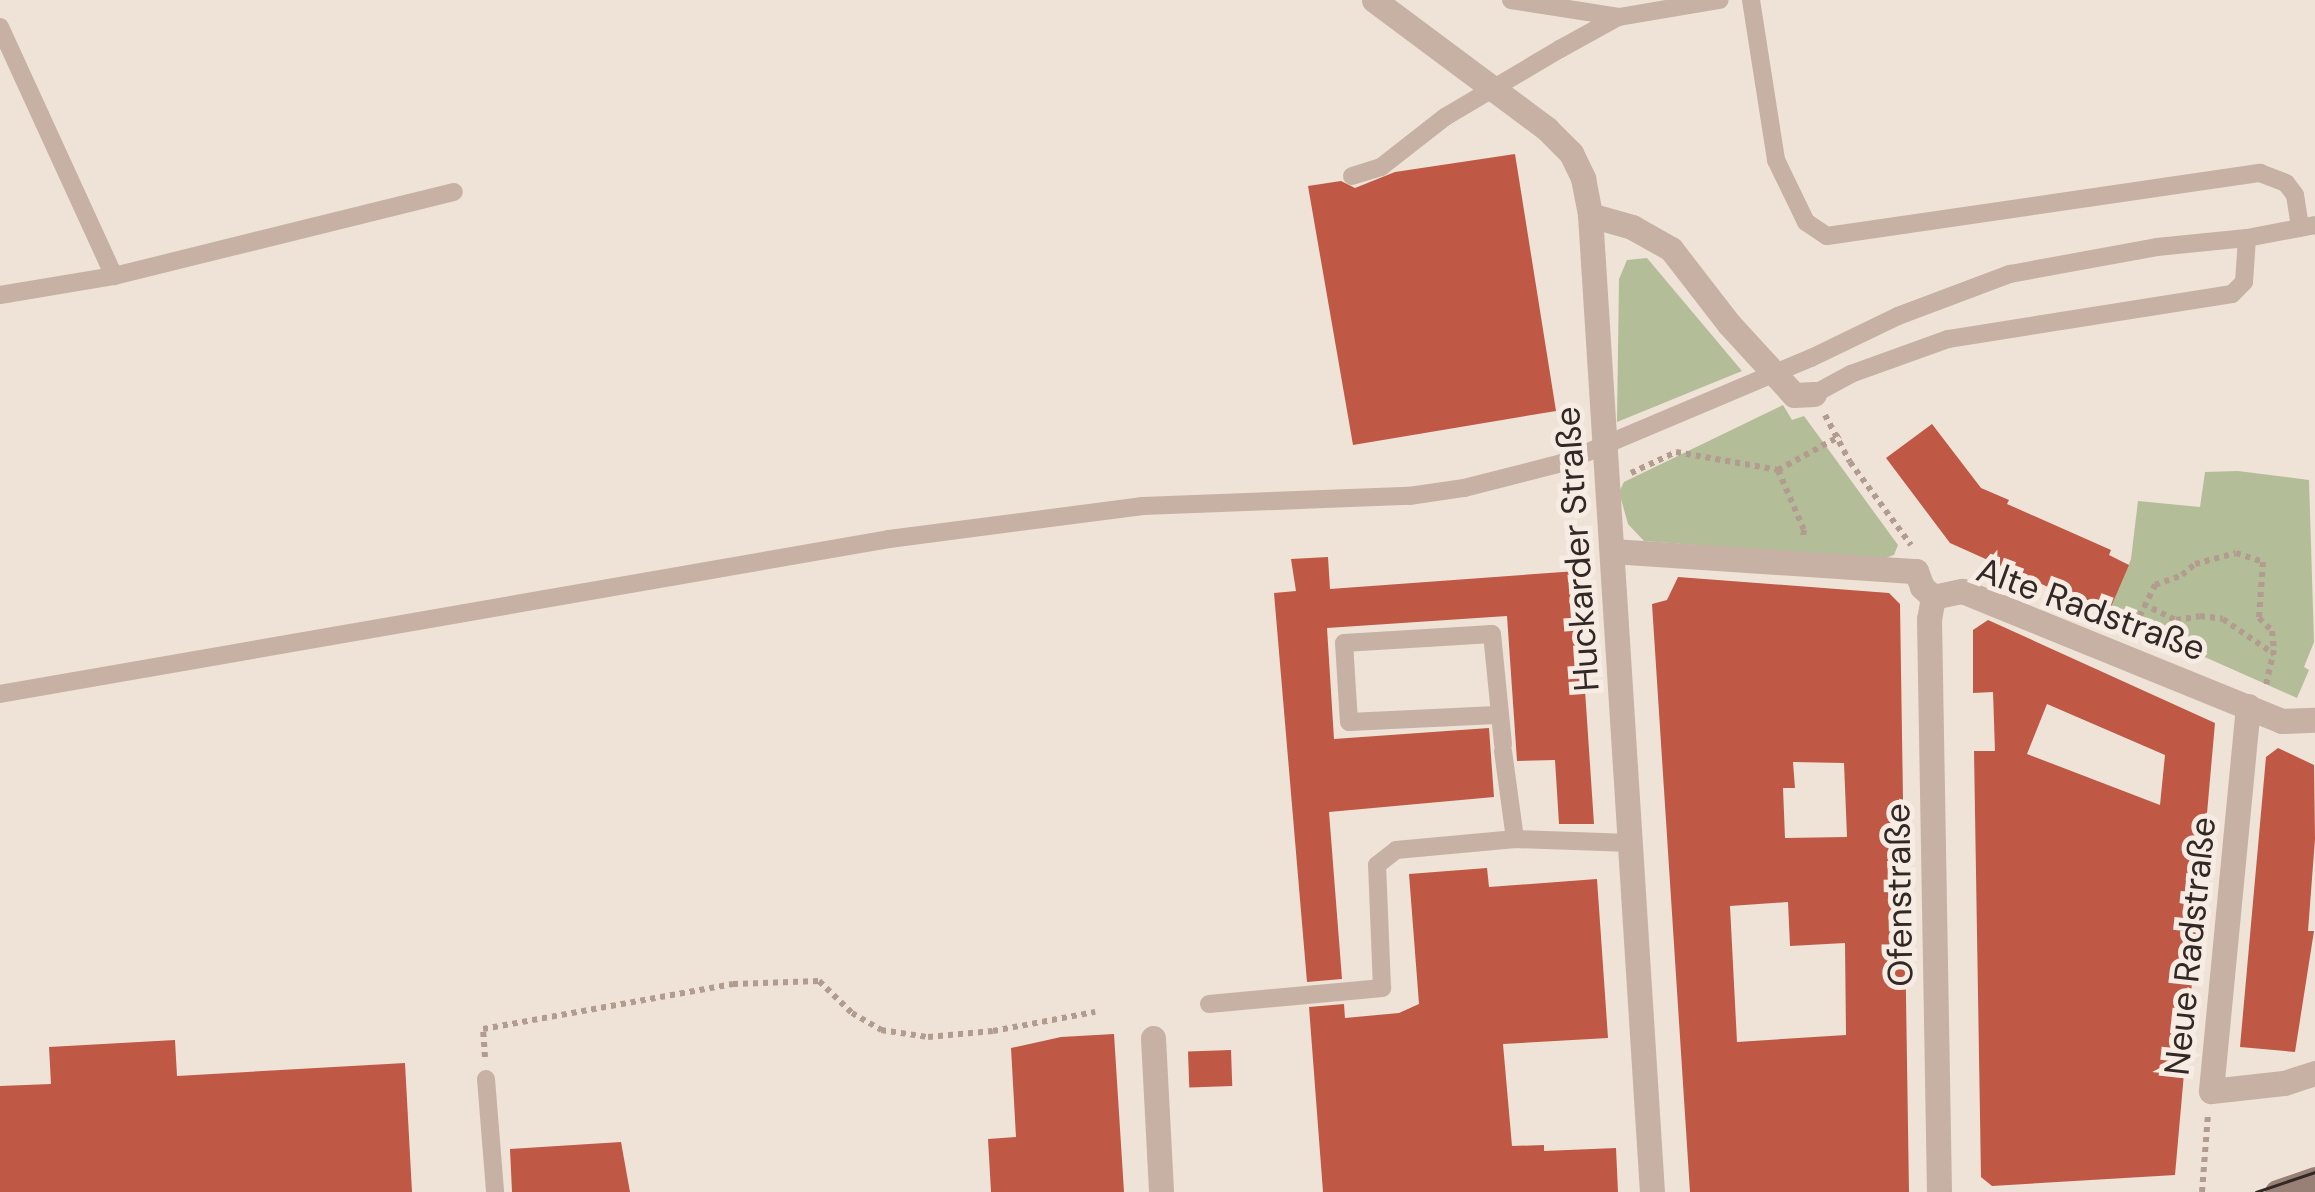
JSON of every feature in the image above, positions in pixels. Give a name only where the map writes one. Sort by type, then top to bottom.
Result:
[{"type":"main road","points":[[2277,1192],[2315,1180]]},
{"type":"street","name":"Huckarder Straße","points":[[1374,0],[1547,129],[1571,153],[1584,178],[1590,215],[1608,483],[1652,1192]]},
{"type":"street","points":[[1590,215],[1632,227],[1671,249],[1728,324],[1794,395],[1814,394]]},
{"type":"street","points":[[1612,551],[1916,571]]},
{"type":"street","name":"Alte Radstraße","points":[[1916,571],[1922,588],[1933,597],[1962,590],[2282,721],[2315,720]]},
{"type":"street","name":"Ofenstraße","points":[[1933,597],[1929,620],[1939,1192]]},
{"type":"street","name":"Neue Radstraße","points":[[2211,1091],[2248,706]]},
{"type":"street","points":[[1153,1038],[1161,1192]]},
{"type":"street","points":[[2211,1091],[2284,1082],[2315,1073]]},
{"type":"lane","points":[[1511,0],[1619,17],[1720,0]]},
{"type":"lane","points":[[0,694],[888,540],[1143,506],[1409,496],[1494,482],[1562,463],[1811,358],[1898,316],[2010,274],[2157,247],[2308,227],[2296,195],[2286,183],[2260,173],[1827,236],[1806,222],[1776,160],[1751,0]]},
{"type":"lane","points":[[1352,176],[1381,167],[1445,116],[1619,17]]},
{"type":"lane","points":[[0,28],[114,276]]},
{"type":"lane","points":[[0,294],[114,276],[454,192]]},
{"type":"lane","points":[[1814,394],[1850,374],[1948,339],[2232,294],[2244,282],[2247,238]]},
{"type":"lane","points":[[1496,715],[1349,722],[1344,643],[1492,634],[1496,715],[1514,839]]},
{"type":"lane","points":[[1209,1004],[1382,988],[1377,865],[1396,850],[1514,839],[1631,842]]},
{"type":"lane","points":[[486,1078],[495,1192]]},
{"type":"path","points":[[1814,394],[1840,436],[1850,462],[1911,543],[1916,571]]},
{"type":"path","points":[[1608,483],[1676,452],[1778,470],[1840,436]]},
{"type":"path","points":[[1778,470],[1804,530],[1801,562]]},
{"type":"path","points":[[2135,626],[2155,585],[2182,575],[2194,564],[2236,553],[2263,562],[2260,618],[2272,631],[2274,654],[2270,676]]},
{"type":"path","points":[[2143,604],[2176,620],[2200,616],[2223,619],[2274,654]]},
{"type":"path","points":[[486,1078],[483,1029],[733,984],[819,981],[852,1013],[881,1030],[928,1037],[993,1031],[1095,1012]]},
{"type":"path","name":"Neue Radstraße","points":[[2202,1192],[2211,1091]]},
{"type":"green space","points":[[1647,258],[1742,371],[1617,422],[1619,279],[1627,260]]},
{"type":"green space","points":[[1783,405],[1792,420],[1804,416],[1898,545],[1894,555],[1882,559],[1644,541],[1628,524],[1619,492],[1624,482]]},
{"type":"green space","points":[[2238,471],[2309,480],[2314,642],[2304,667],[2309,670],[2297,698],[2108,614],[2131,559],[2138,501],[2200,507],[2205,472]]},
{"type":"building","points":[[1515,154],[1556,411],[1353,445],[1308,186],[1341,181],[1355,188],[1395,172]]},
{"type":"building","points":[[1932,424],[1981,488],[2009,500],[2007,504],[2111,550],[2109,555],[2129,565],[2108,614],[1950,543],[1886,458]]},
{"type":"building","points":[[1328,557],[1330,589],[1577,571],[1594,824],[1559,824],[1555,760],[1517,761],[1507,616],[1327,628],[1334,739],[1489,728],[1494,797],[1329,812],[1342,979],[1307,982],[1274,593],[1296,591],[1291,559]]},
{"type":"building","points":[[1678,577],[1889,593],[1900,604],[1909,1192],[1690,1192],[1652,604],[1667,600]],"holes":[[[1793,762],[1844,763],[1847,837],[1785,838],[1783,788],[1795,788]],[[1788,902],[1790,946],[1845,943],[1846,1035],[1737,1042],[1730,906]]]},
{"type":"building","points":[[1988,620],[2215,723],[2175,1175],[1992,1186],[1981,1177],[1974,751],[1995,751],[1993,692],[1973,693],[1973,630]],"holes":[[[2047,704],[2165,755],[2160,805],[2027,754]]]},
{"type":"building","points":[[2278,748],[2314,765],[2315,839],[2308,931],[2314,931],[2295,1052],[2240,1047],[2266,757]]},
{"type":"building","points":[[1487,868],[1489,887],[1597,879],[1608,1038],[1503,1044],[1512,1146],[1544,1145],[1544,1151],[1616,1148],[1618,1192],[1323,1192],[1309,1007],[1344,1004],[1345,1018],[1399,1013],[1419,1004],[1409,874]]},
{"type":"building","points":[[1114,1034],[1124,1192],[991,1192],[988,1139],[1016,1137],[1011,1048],[1061,1037]]},
{"type":"building","points":[[175,1040],[177,1076],[405,1063],[412,1192],[0,1192],[0,1086],[51,1084],[49,1047]]},
{"type":"building","points":[[1231,1050],[1232,1086],[1189,1087],[1188,1052]]},
{"type":"building","points":[[621,1142],[630,1192],[512,1192],[510,1149]]},
{"type":"tram line","points":[[2256,1192],[2315,1172]]}]
